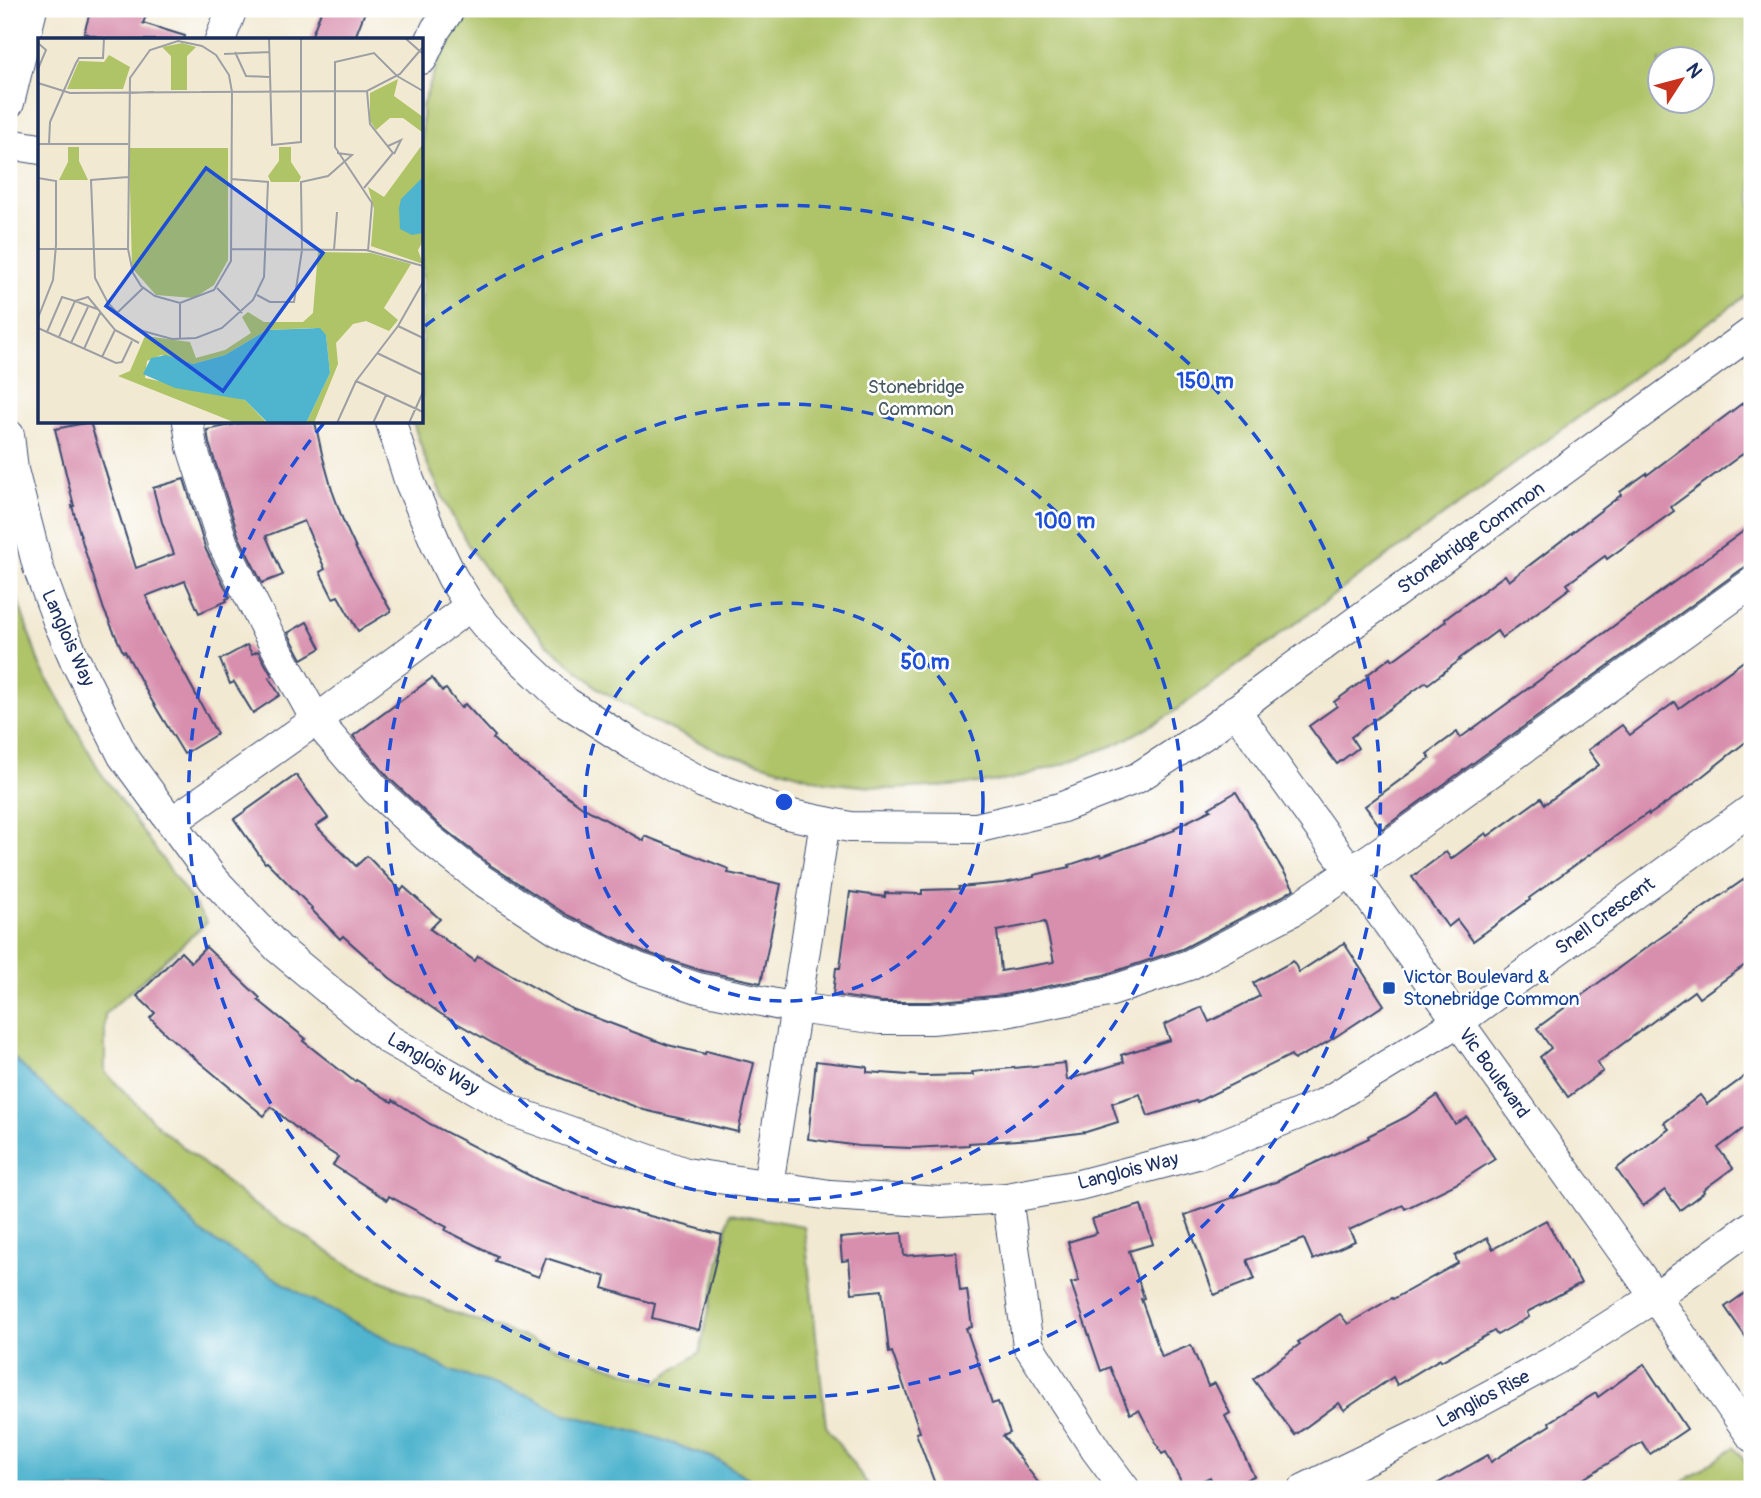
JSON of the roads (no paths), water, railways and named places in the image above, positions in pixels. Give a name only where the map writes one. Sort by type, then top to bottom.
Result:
[{"type":"street","points":[[9,103],[32,9]]},
{"type":"street","points":[[221,38],[232,9]]},
{"type":"street","points":[[424,55],[436,29],[450,9]]},
{"type":"street","points":[[9,144],[38,149]]},
{"type":"street","name":"Stonebridge Common","points":[[392,424],[409,480],[437,546],[470,606],[487,627],[566,702],[633,746],[703,783],[787,814],[850,827],[976,828],[1060,808],[1137,778],[1208,732],[1752,332]]},
{"type":"street","points":[[188,424],[192,447],[223,544],[268,634],[316,720],[376,790],[427,837],[480,879],[558,930],[638,968],[698,988],[795,1008],[880,1019],[931,1019],[1006,1012],[1108,992],[1189,965],[1292,911],[1382,850],[1752,583]]},
{"type":"street","name":"Langlois Way","points":[[9,435],[13,470],[38,567],[58,621],[123,756],[213,879],[279,949],[388,1039],[515,1112],[686,1173],[830,1195],[942,1202],[1007,1198],[1079,1185],[1201,1153],[1323,1104],[1458,1022]]},
{"type":"street","points":[[172,822],[470,606]]},
{"type":"street","name":"Vic Boulevard","points":[[1235,710],[1752,1437]]},
{"type":"street","name":"Snell Crescent","points":[[1458,1022],[1752,809]]},
{"type":"street","points":[[768,1185],[825,822]]},
{"type":"street","points":[[1007,1198],[1028,1345],[1096,1450],[1125,1489]]},
{"type":"street","name":"Langlios Rise","points":[[1304,1489],[1424,1431],[1545,1366],[1655,1297],[1752,1226]]},
{"type":"water","points":[[9,1053],[38,1082],[163,1191],[200,1232],[311,1300],[451,1371],[531,1396],[563,1413],[657,1438],[715,1459],[767,1489],[9,1489]]},
{"type":"place","name":"Victor Boulevard & Stonebridge Common","points":[[1389,988]]}]
